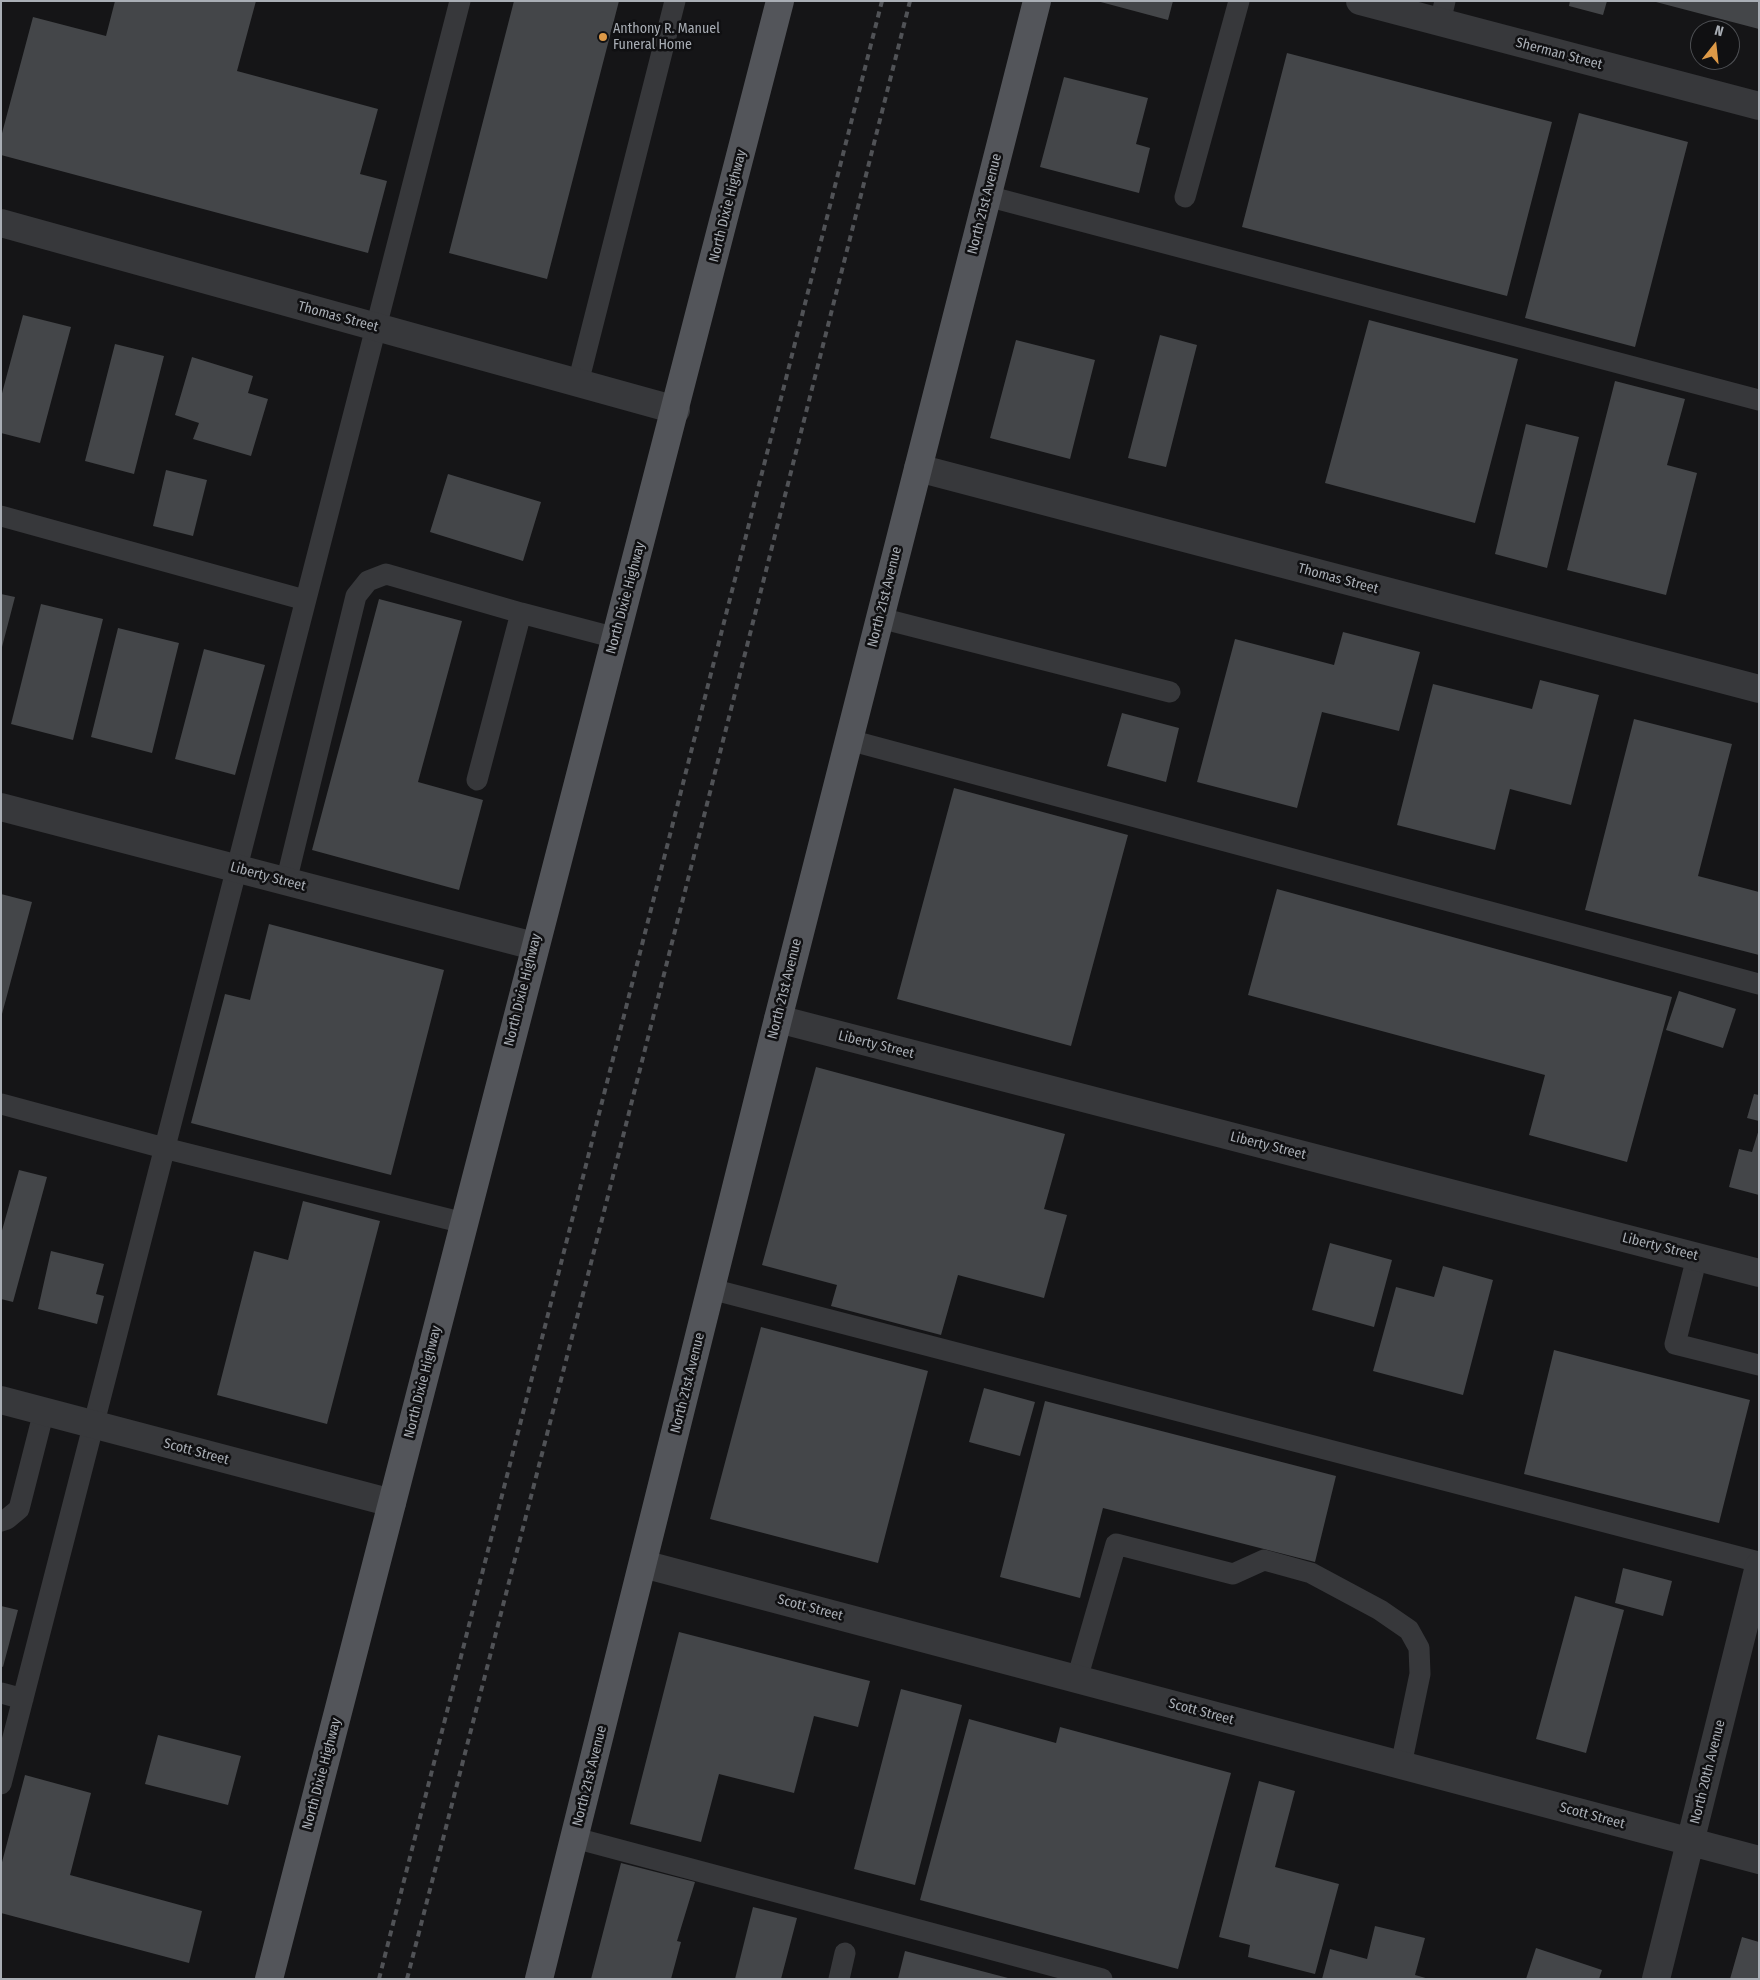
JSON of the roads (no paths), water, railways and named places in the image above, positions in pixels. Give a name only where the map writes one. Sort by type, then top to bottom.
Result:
[{"type":"main road","name":"North Dixie Highway","points":[[269,1979],[534,946],[676,410],[780,1]]},
{"type":"main road","name":"North 21st Avenue","points":[[539,1979],[778,1019],[1037,1]]},
{"type":"street","name":"Sherman Street","points":[[1360,1],[1442,12],[1759,106]]},
{"type":"street","name":"Thomas Street","points":[[1,224],[676,410]]},
{"type":"street","name":"Thomas Street","points":[[918,468],[1759,689]]},
{"type":"street","name":"Liberty Street","points":[[1,807],[534,946]]},
{"type":"street","name":"Liberty Street","points":[[778,1019],[1759,1272]]},
{"type":"street","name":"Scott Street","points":[[1,1400],[392,1503]]},
{"type":"street","name":"Scott Street","points":[[643,1564],[1759,1860]]},
{"type":"street","name":"North 20th Avenue","points":[[1656,1979],[1759,1564]]},
{"type":"lane","points":[[1,1784],[235,868],[377,328],[460,1]]},
{"type":"lane","points":[[578,383],[675,1]]},
{"type":"lane","points":[[1185,198],[1238,1]]},
{"type":"lane","points":[[987,196],[1759,400]]},
{"type":"lane","points":[[1,516],[305,600]]},
{"type":"lane","points":[[286,882],[356,596],[368,581],[386,574],[521,614],[616,638]]},
{"type":"lane","points":[[477,780],[521,614]]},
{"type":"lane","points":[[880,618],[1170,692]]},
{"type":"lane","points":[[849,740],[1759,984]]},
{"type":"lane","points":[[1,1104],[164,1148],[464,1223]]},
{"type":"lane","points":[[1697,1257],[1675,1344],[1759,1365]]},
{"type":"lane","points":[[711,1289],[1759,1564]]},
{"type":"lane","points":[[1,1521],[7,1520],[19,1509],[44,1411]]},
{"type":"lane","points":[[1077,1680],[1116,1544],[1233,1574],[1264,1560],[1311,1573],[1380,1610],[1409,1630],[1419,1648],[1420,1674],[1401,1765]]},
{"type":"lane","points":[[1,1693],[23,1699]]},
{"type":"lane","points":[[575,1838],[1102,1979]]},
{"type":"lane","points":[[839,1979],[845,1953]]},
{"type":"railway","points":[[379,1979],[882,1]]},
{"type":"railway","points":[[407,1979],[590,1267],[910,1]]},
{"type":"place","name":"Anthony R. Manuel Funeral Home","points":[[603,37]]}]
